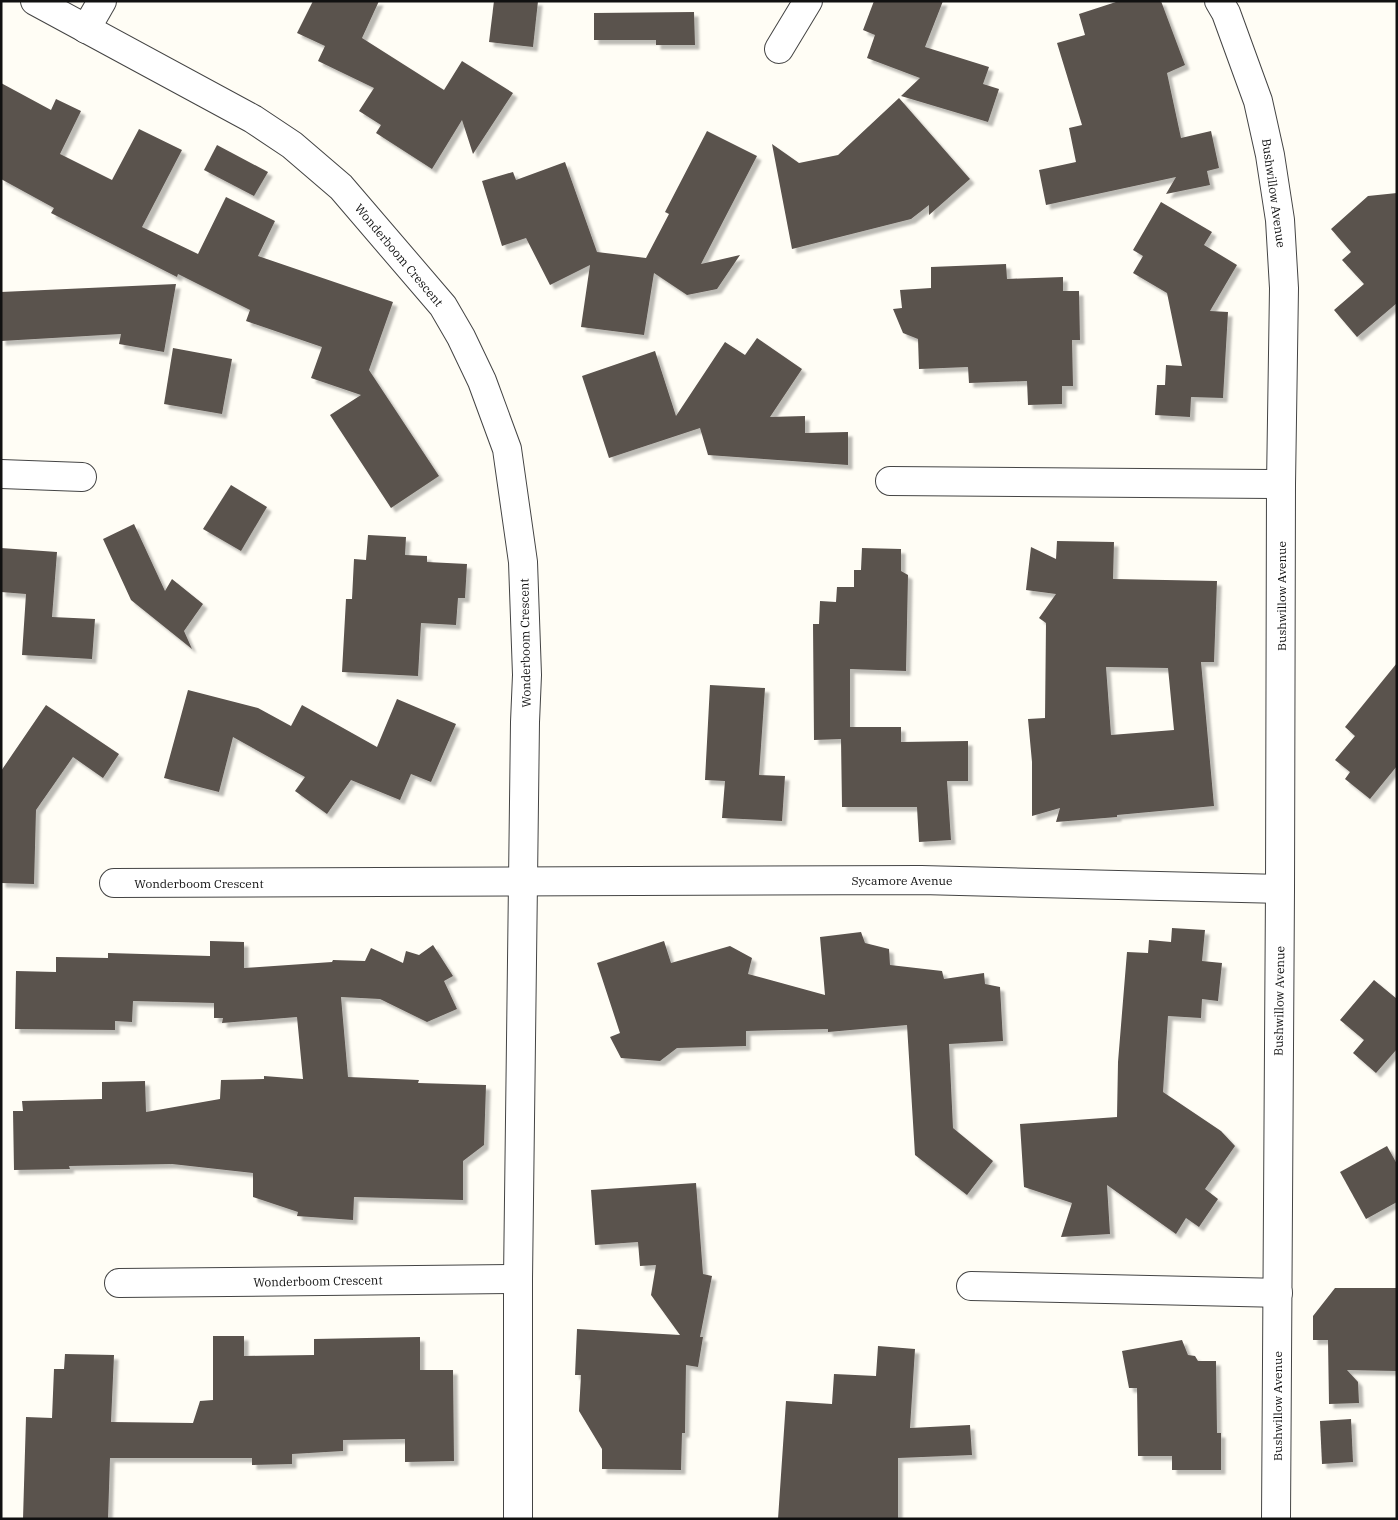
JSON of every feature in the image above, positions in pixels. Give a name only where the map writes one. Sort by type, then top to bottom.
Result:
[{"type":"street","name":"Wonderboom Crescent","points":[[35,1],[253,119],[292,145],[341,187],[443,306],[461,337],[482,381],[507,449],[524,562],[527,675],[518,1279],[518,1519]]},
{"type":"street","points":[[86,29],[102,1]]},
{"type":"street","points":[[779,50],[808,1]]},
{"type":"street","name":"Bushwillow Avenue","points":[[1219,1],[1226,14],[1258,101],[1270,154],[1280,220],[1284,288],[1281,484],[1276,1519]]},
{"type":"street","points":[[1,474],[82,477]]},
{"type":"street","points":[[890,481],[1281,484]]},
{"type":"street","name":"Sycamore Avenue","points":[[523,881],[921,880],[1280,889]]},
{"type":"street","name":"Wonderboom Crescent","points":[[114,883],[523,881]]},
{"type":"street","name":"Wonderboom Crescent","points":[[119,1283],[518,1279]]},
{"type":"street","points":[[971,1286],[1278,1293]]},
{"type":"building","points":[[313,1],[379,1],[362,38],[444,90],[462,61],[513,93],[473,154],[462,120],[432,169],[376,133],[381,125],[359,111],[374,88],[318,61],[325,46],[297,33]]},
{"type":"building","points":[[494,1],[538,1],[533,47],[489,42]]},
{"type":"building","points":[[874,1],[943,1],[925,47],[989,67],[983,84],[999,89],[988,122],[901,96],[920,78],[867,58],[875,35],[863,30]]},
{"type":"building","points":[[1119,1],[1161,1],[1185,65],[1167,73],[1181,138],[1211,131],[1219,168],[1207,171],[1210,185],[1166,194],[1176,177],[1046,205],[1039,170],[1076,162],[1069,128],[1082,125],[1057,43],[1085,35],[1079,14]]},
{"type":"building","points":[[694,12],[695,45],[656,45],[656,40],[594,40],[594,13]]},
{"type":"building","points":[[1,83],[51,110],[56,99],[81,111],[60,154],[112,180],[139,129],[182,150],[142,227],[198,254],[226,197],[275,221],[258,256],[393,302],[369,370],[439,476],[391,508],[330,415],[361,395],[311,378],[322,347],[246,321],[250,310],[178,274],[177,277],[51,213],[54,208],[1,179]]},
{"type":"building","points":[[899,98],[970,179],[929,215],[929,205],[911,219],[792,249],[772,144],[799,163],[838,155]]},
{"type":"building","points":[[707,131],[757,156],[701,264],[740,255],[717,289],[687,295],[654,273],[644,335],[581,327],[590,265],[550,285],[526,238],[502,246],[482,181],[513,172],[516,180],[565,162],[597,252],[646,258],[669,214],[665,212]]},
{"type":"building","points":[[217,145],[268,172],[254,196],[204,170]]},
{"type":"building","points":[[1397,193],[1397,303],[1357,337],[1334,310],[1364,284],[1342,260],[1351,252],[1331,229],[1368,196]]},
{"type":"building","points":[[1161,202],[1212,232],[1204,245],[1237,265],[1210,311],[1228,312],[1223,398],[1191,397],[1190,417],[1155,415],[1157,385],[1165,385],[1166,365],[1182,366],[1167,293],[1133,273],[1143,256],[1133,250]]},
{"type":"building","points":[[1006,264],[1007,279],[1063,277],[1063,291],[1079,291],[1080,340],[1072,340],[1073,386],[1062,386],[1062,404],[1028,405],[1027,381],[969,383],[968,367],[919,369],[918,339],[903,333],[893,309],[902,308],[900,290],[931,288],[931,267]]},
{"type":"building","points":[[176,284],[164,352],[119,344],[121,334],[1,341],[1,292]]},
{"type":"building","points":[[757,338],[802,369],[770,417],[805,416],[805,433],[848,432],[848,465],[708,455],[700,428],[609,458],[582,376],[655,351],[676,416],[725,342],[745,355]]},
{"type":"building","points":[[173,348],[232,359],[222,414],[164,404]]},
{"type":"building","points":[[231,485],[267,507],[241,551],[203,529]]},
{"type":"building","points":[[134,524],[165,591],[172,579],[203,604],[184,631],[192,649],[131,600],[103,539]]},
{"type":"building","points":[[368,535],[406,537],[405,555],[427,556],[427,562],[467,564],[465,598],[458,598],[456,625],[421,623],[418,676],[342,672],[346,599],[352,599],[354,559],[366,560]]},
{"type":"building","points":[[1057,541],[1114,542],[1113,579],[1217,581],[1214,662],[1201,662],[1214,806],[1056,822],[1060,808],[1032,816],[1032,762],[1028,719],[1045,718],[1046,623],[1039,618],[1056,594],[1026,590],[1031,547],[1056,559]],"holes":[[[1106,667],[1168,668],[1174,730],[1111,735]]]},
{"type":"building","points":[[1,548],[57,552],[52,617],[95,619],[92,659],[22,655],[26,594],[1,592]]},
{"type":"building","points":[[862,548],[901,549],[901,571],[908,575],[906,671],[850,669],[850,727],[901,727],[901,742],[968,741],[968,781],[947,781],[951,840],[919,842],[917,807],[842,807],[841,739],[814,740],[813,624],[819,624],[820,601],[836,602],[837,587],[854,587],[854,570],[861,570]]},
{"type":"building","points":[[1397,663],[1397,766],[1370,799],[1345,779],[1350,772],[1335,760],[1355,736],[1345,727]]},
{"type":"building","points":[[710,685],[765,688],[759,775],[785,776],[782,821],[722,818],[725,781],[705,780]]},
{"type":"building","points":[[188,690],[258,708],[291,726],[302,705],[377,747],[397,699],[456,724],[431,782],[411,774],[400,800],[351,780],[327,814],[295,791],[305,777],[233,737],[219,792],[164,778]]},
{"type":"building","points":[[46,705],[119,754],[103,778],[73,757],[36,810],[34,884],[1,883],[1,771]]},
{"type":"building","points":[[1172,928],[1205,930],[1202,961],[1222,963],[1218,1001],[1202,999],[1201,1018],[1168,1016],[1163,1092],[1221,1131],[1235,1146],[1205,1189],[1218,1199],[1199,1227],[1186,1218],[1176,1234],[1107,1185],[1110,1234],[1061,1237],[1072,1203],[1024,1187],[1020,1124],[1117,1117],[1118,1062],[1127,952],[1148,953],[1149,940],[1171,942]]},
{"type":"building","points":[[861,932],[865,943],[889,949],[890,965],[942,971],[944,979],[984,973],[985,984],[1000,987],[1003,1041],[949,1044],[953,1128],[993,1161],[967,1195],[915,1155],[907,1025],[828,1032],[828,1029],[746,1031],[746,1046],[677,1048],[660,1061],[621,1058],[610,1037],[620,1033],[597,963],[664,941],[671,963],[730,946],[752,958],[748,974],[825,995],[820,937]]},
{"type":"building","points":[[210,941],[244,942],[244,968],[332,962],[333,960],[365,961],[371,948],[403,963],[406,951],[419,955],[433,945],[453,976],[444,981],[457,1009],[427,1022],[380,999],[341,997],[348,1077],[419,1080],[418,1083],[486,1085],[484,1145],[463,1161],[463,1200],[354,1197],[353,1220],[297,1216],[298,1212],[253,1197],[253,1173],[172,1164],[69,1166],[70,1169],[14,1170],[13,1111],[23,1111],[22,1101],[102,1099],[102,1082],[145,1081],[146,1112],[220,1099],[221,1080],[264,1079],[264,1076],[303,1079],[297,1017],[222,1023],[223,1018],[214,1018],[214,1003],[133,1001],[132,1022],[115,1021],[115,1030],[15,1029],[16,971],[56,972],[56,957],[108,958],[108,953],[210,956]]},
{"type":"building","points":[[1374,980],[1397,999],[1397,1049],[1376,1073],[1353,1053],[1364,1040],[1340,1020]]},
{"type":"building","points":[[1387,1146],[1397,1164],[1397,1202],[1366,1219],[1340,1172]]},
{"type":"building","points":[[696,1183],[703,1274],[712,1276],[700,1337],[703,1337],[698,1367],[686,1365],[685,1433],[682,1433],[681,1470],[602,1469],[602,1449],[579,1411],[581,1375],[575,1375],[577,1329],[680,1335],[651,1295],[656,1265],[640,1266],[638,1242],[595,1245],[591,1190]]},
{"type":"building","points":[[1335,1288],[1397,1288],[1397,1371],[1347,1370],[1358,1382],[1359,1403],[1329,1404],[1328,1340],[1313,1340],[1313,1316]]},
{"type":"building","points":[[213,1336],[244,1336],[244,1356],[314,1355],[314,1339],[420,1337],[420,1370],[453,1370],[454,1461],[405,1462],[405,1439],[343,1440],[343,1451],[292,1454],[292,1464],[252,1465],[252,1458],[110,1458],[108,1519],[23,1519],[26,1417],[52,1418],[54,1369],[64,1369],[65,1354],[114,1355],[111,1422],[193,1423],[200,1401],[213,1400]]},
{"type":"building","points":[[1182,1340],[1188,1355],[1195,1356],[1198,1361],[1216,1361],[1217,1433],[1221,1433],[1221,1470],[1172,1470],[1172,1456],[1138,1456],[1137,1388],[1129,1388],[1122,1351]]},
{"type":"building","points":[[878,1346],[915,1349],[910,1428],[970,1425],[972,1455],[898,1458],[898,1519],[778,1519],[786,1401],[832,1404],[834,1374],[876,1376]]},
{"type":"building","points":[[1351,1419],[1353,1462],[1322,1464],[1320,1421]]}]
